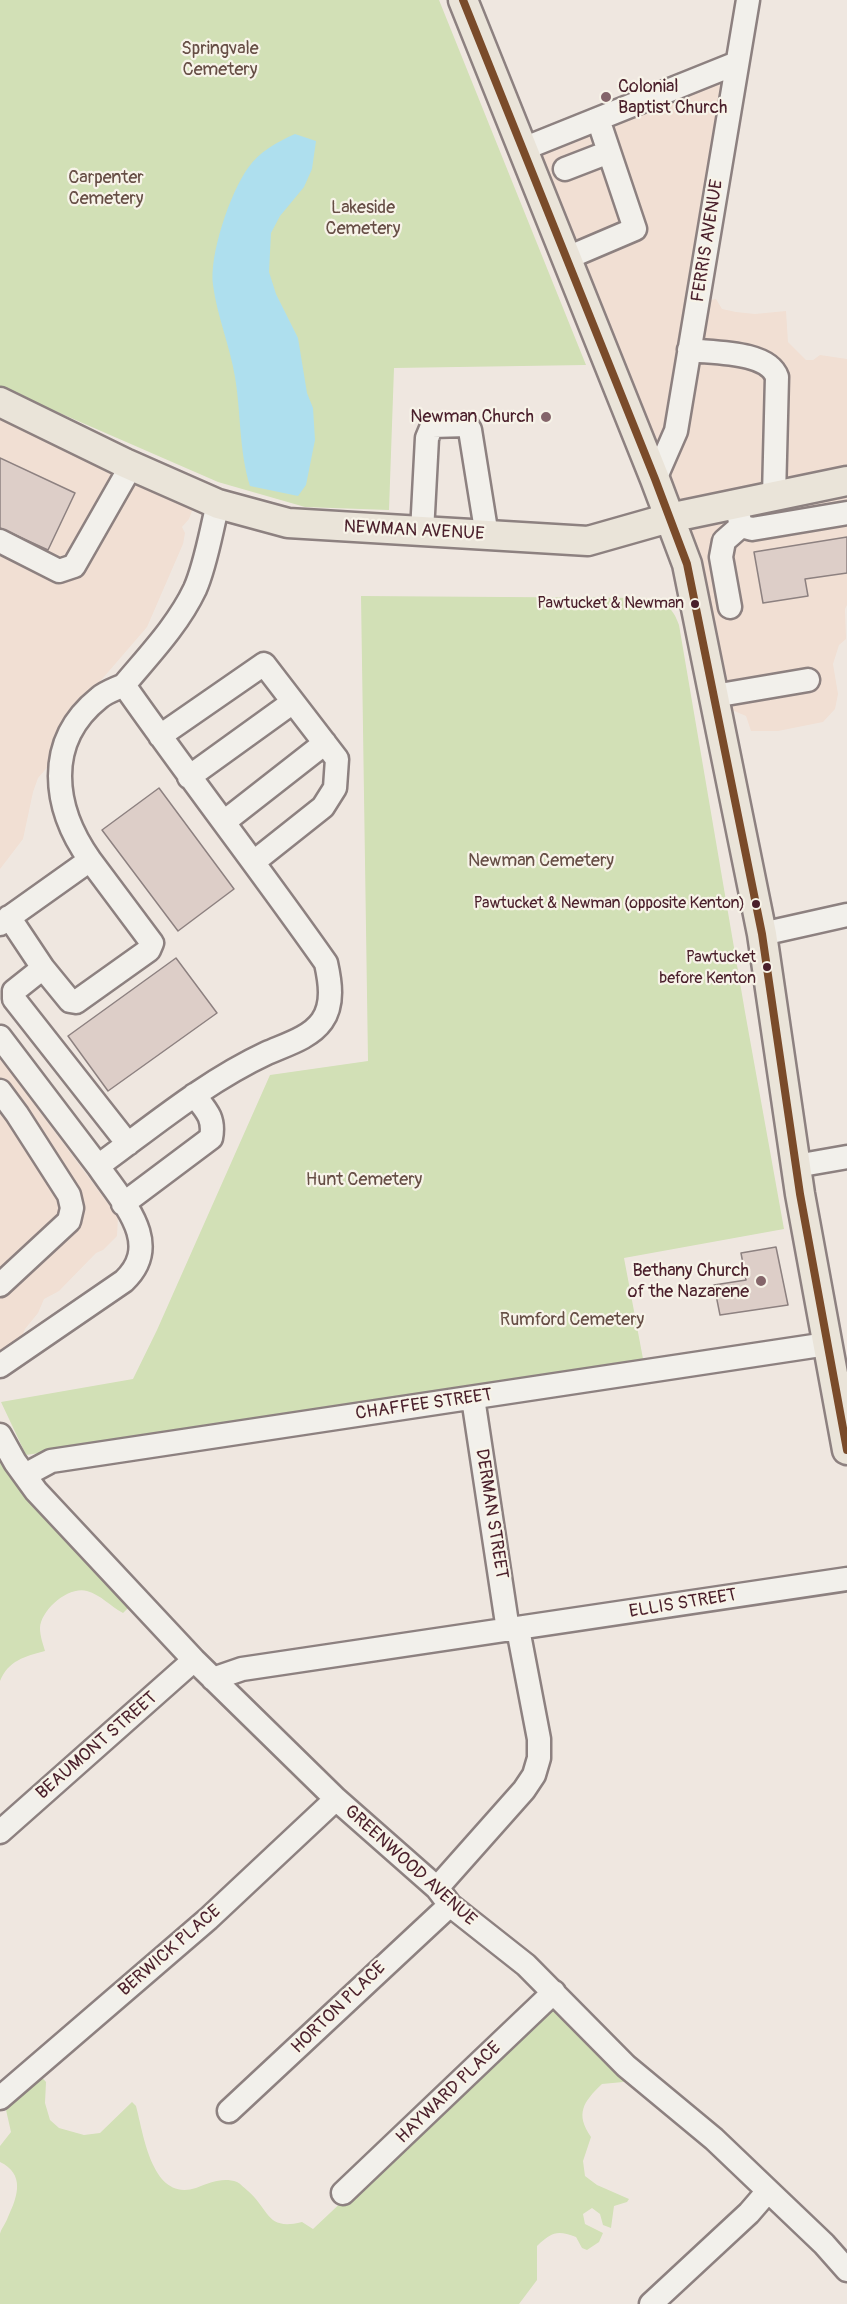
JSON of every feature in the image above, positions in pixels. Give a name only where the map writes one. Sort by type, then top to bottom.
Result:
[{"type":"main road","points":[[463,0],[687,564],[762,934],[796,1167],[827,1344],[844,1417],[847,1450]]},
{"type":"main road","name":"NEWMAN AVENUE","points":[[0,402],[131,466],[218,504],[288,523],[588,541],[669,519],[738,515],[774,496],[847,481]]},
{"type":"street","name":"FERRIS AVENUE","points":[[655,479],[676,431],[748,0]]},
{"type":"street","points":[[523,149],[737,63]]},
{"type":"street","points":[[567,258],[635,229],[598,119]]},
{"type":"street","points":[[564,133],[570,167],[609,152]]},
{"type":"street","points":[[689,350],[754,358],[766,363],[774,370],[777,377],[774,496]]},
{"type":"street","points":[[422,532],[427,438],[430,429],[432,426],[467,425],[470,429],[487,536]]},
{"type":"street","points":[[0,542],[59,571],[74,566],[131,466]]},
{"type":"street","points":[[90,860],[5,920],[70,1001],[76,1002],[149,950],[152,943],[75,839],[60,794],[60,762],[72,726],[100,697],[124,685],[173,626],[186,606],[196,586],[218,504]]},
{"type":"street","points":[[730,607],[721,557],[724,541],[738,515],[752,529],[847,513]]},
{"type":"street","points":[[160,736],[264,663],[325,743],[337,759],[335,788],[323,807],[255,861]]},
{"type":"street","points":[[714,696],[808,680]]},
{"type":"street","points":[[99,1166],[194,1095],[247,1062],[312,1032],[323,1020],[330,1004],[330,982],[326,963],[255,861],[189,777],[124,685]]},
{"type":"street","points":[[189,777],[293,702]]},
{"type":"street","points":[[224,822],[325,743]]},
{"type":"street","points":[[762,934],[847,915]]},
{"type":"street","points":[[43,968],[14,991],[14,999],[128,1144]]},
{"type":"street","points":[[0,1037],[99,1166],[139,1227],[140,1258],[135,1270],[124,1281],[0,1366]]},
{"type":"street","points":[[0,1091],[69,1195],[72,1208],[69,1221],[0,1285]]},
{"type":"street","points":[[123,1204],[212,1138],[214,1126],[210,1116],[194,1095]]},
{"type":"street","points":[[796,1167],[847,1157]]},
{"type":"street","name":"CHAFFEE STREET","points":[[25,1475],[51,1461],[827,1344]]},
{"type":"street","name":"DERMAN STREET","points":[[443,1896],[524,1790],[534,1775],[539,1758],[539,1739],[513,1630],[473,1398]]},
{"type":"street","name":"GREENWOOD AVENUE","points":[[0,1436],[36,1491],[213,1679],[336,1799],[443,1896],[526,1965],[626,2066],[714,2139],[824,2244],[847,2271]]},
{"type":"street","name":"ELLIS STREET","points":[[213,1679],[242,1670],[847,1579]]},
{"type":"street","name":"BEAUMONT STREET","points":[[0,1832],[194,1660]]},
{"type":"street","name":"BERWICK PLACE","points":[[0,2098],[208,1919],[336,1799]]},
{"type":"street","name":"HORTON PLACE","points":[[229,2111],[443,1896]]},
{"type":"street","name":"HAYWARD PLACE","points":[[344,2193],[554,1992]]},
{"type":"street","points":[[651,2304],[749,2213],[768,2191]]},
{"type":"shaded area","points":[[727,76],[698,303],[716,299],[722,309],[755,314],[786,311],[788,342],[806,360],[813,360],[820,355],[847,359],[847,605],[845,609],[846,639],[839,645],[833,664],[838,694],[835,709],[823,722],[778,731],[751,731],[746,716],[732,710],[725,712],[699,618],[528,153]]},
{"type":"shaded area","points":[[0,412],[195,503],[189,519],[182,527],[185,533],[183,544],[147,627],[78,707],[51,763],[38,778],[23,839],[0,869]]},
{"type":"shaded area","points":[[0,1058],[118,1217],[117,1236],[103,1250],[96,1253],[59,1291],[44,1299],[38,1313],[25,1329],[14,1355],[0,1364]]},
{"type":"green space","points":[[0,0],[439,0],[586,365],[394,368],[389,510],[305,507],[218,482],[0,387]]},
{"type":"green space","points":[[361,596],[649,598],[664,604],[674,614],[679,625],[784,1229],[624,1258],[644,1364],[26,1455],[1,1402],[133,1379],[270,1075],[368,1061]]},
{"type":"green space","points":[[0,1439],[135,1601],[123,1613],[97,1595],[87,1591],[80,1590],[64,1596],[50,1607],[42,1621],[40,1631],[45,1651],[24,1657],[12,1664],[0,1681]]},
{"type":"green space","points":[[555,2001],[626,2079],[623,2082],[602,2084],[586,2103],[582,2115],[583,2122],[591,2137],[583,2161],[585,2176],[597,2185],[629,2199],[627,2202],[614,2206],[611,2228],[603,2225],[600,2214],[592,2208],[583,2214],[585,2224],[603,2233],[599,2242],[587,2250],[582,2248],[576,2237],[564,2233],[551,2235],[537,2246],[537,2280],[519,2304],[0,2304],[0,2234],[14,2201],[17,2186],[13,2173],[0,2162],[0,2146],[11,2132],[4,2101],[38,2073],[46,2082],[45,2103],[50,2120],[59,2128],[84,2135],[100,2133],[132,2102],[136,2106],[152,2164],[169,2185],[181,2190],[221,2180],[237,2182],[275,2221],[281,2224],[302,2222],[313,2229]]},
{"type":"water","points":[[295,134],[316,141],[312,169],[304,187],[280,216],[271,233],[269,272],[276,294],[298,338],[307,393],[313,408],[315,440],[306,485],[298,496],[250,486],[242,446],[235,377],[213,285],[214,258],[222,225],[241,179],[252,162],[263,152]]},
{"type":"building","points":[[0,458],[75,493],[48,550],[0,528]]},
{"type":"building","points":[[847,537],[847,573],[805,579],[808,596],[763,603],[754,552]]},
{"type":"building","points":[[159,788],[234,889],[178,931],[102,830]]},
{"type":"building","points":[[176,958],[217,1013],[108,1091],[68,1036]]},
{"type":"building","name":"Bethany Church of the Nazarene","points":[[776,1247],[788,1305],[720,1315],[714,1285],[746,1280],[741,1253]]},
{"type":"transit line","points":[[463,0],[687,564],[762,934],[800,1194],[847,1450]]},
{"type":"place","name":"Colonial Baptist Church","points":[[606,97]]},
{"type":"place","name":"Newman Church","points":[[546,417]]},
{"type":"place","name":"Pawtucket & Newman","points":[[695,604]]},
{"type":"place","name":"Pawtucket & Newman (opposite Kenton)","points":[[756,904]]},
{"type":"place","name":"Pawtucket before Kenton","points":[[767,967]]},
{"type":"place","name":"Bethany Church of the Nazarene","points":[[761,1281]]},
{"type":"park label","name":"Springvale Cemetery","points":[[220,59]]},
{"type":"park label","name":"Carpenter Cemetery","points":[[106,188]]},
{"type":"park label","name":"Lakeside Cemetery","points":[[363,218]]},
{"type":"park label","name":"Newman Cemetery","points":[[541,861]]},
{"type":"park label","name":"Hunt Cemetery","points":[[364,1180]]},
{"type":"park label","name":"Rumford Cemetery","points":[[572,1320]]}]
